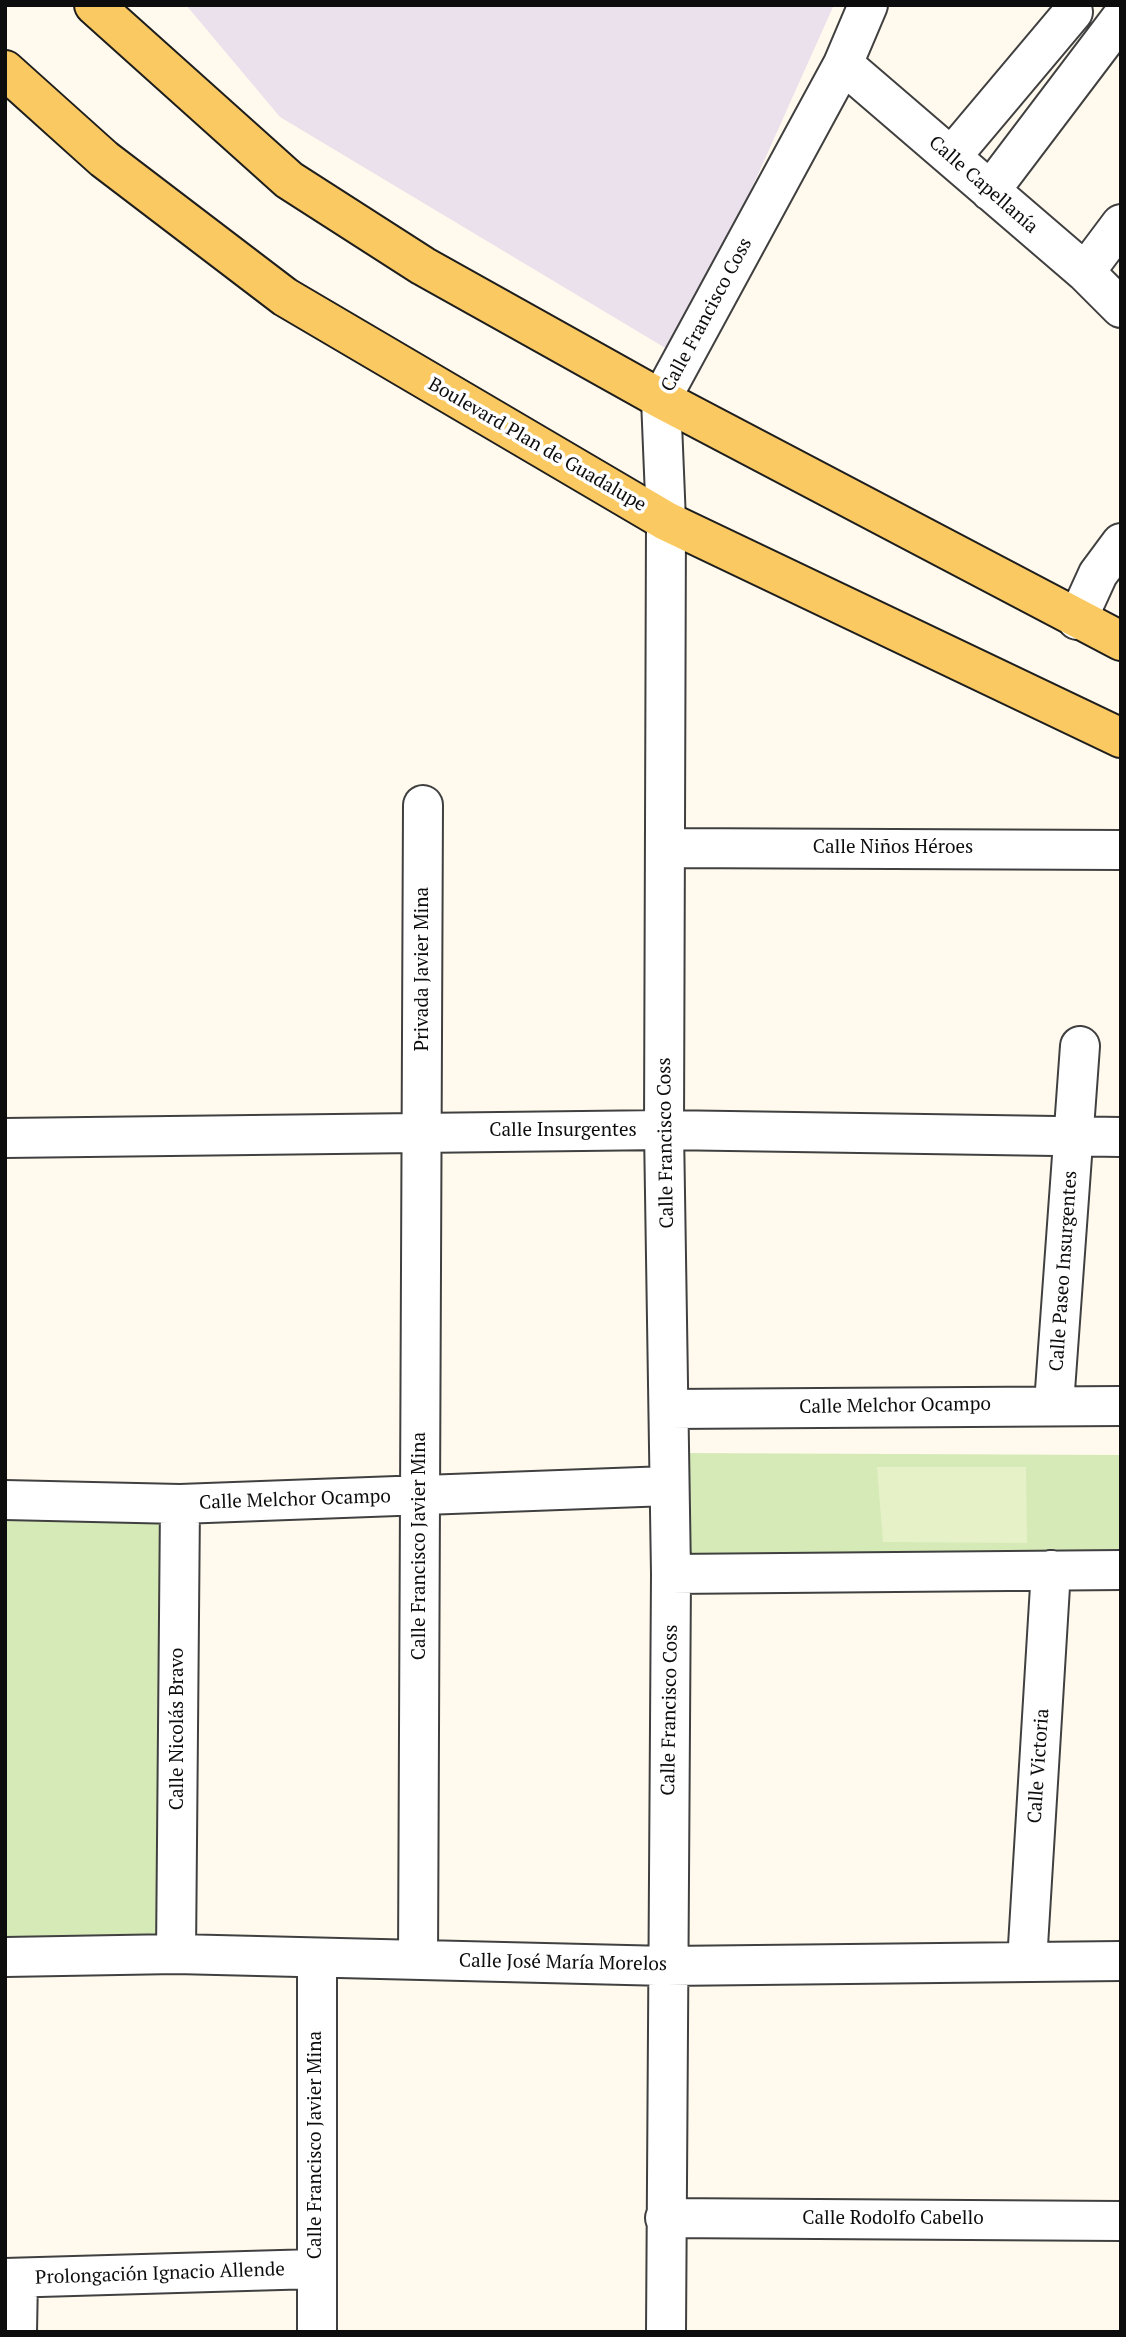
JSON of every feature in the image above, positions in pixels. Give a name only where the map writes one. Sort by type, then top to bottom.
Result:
[{"type":"main road","points":[[94,5],[289,180],[423,266],[662,399],[1121,641]]},
{"type":"main road","name":"Boulevard Plan de Guadalupe","points":[[5,70],[104,159],[285,297],[666,521],[1121,738]]},
{"type":"street","name":"Calle Francisco Coss","points":[[666,2332],[671,1574],[664,1130],[666,521],[662,399],[843,64],[868,5]]},
{"type":"street","points":[[951,157],[1073,12]]},
{"type":"street","points":[[990,191],[1121,18]]},
{"type":"street","name":"Calle Capellanía","points":[[843,64],[1085,272],[1121,308]]},
{"type":"street","points":[[1085,272],[1121,224]]},
{"type":"street","points":[[1077,620],[1098,575],[1121,543]]},
{"type":"street","name":"Privada Javier Mina","points":[[423,805],[424,1132]]},
{"type":"street","name":"Calle Niños Héroes","points":[[665,848],[1121,850]]},
{"type":"street","name":"Calle Paseo Insurgentes","points":[[1054,1405],[1080,1046]]},
{"type":"street","name":"Calle Insurgentes","points":[[5,1138],[664,1130],[1121,1137]]},
{"type":"street","name":"Calle Francisco Javier Mina","points":[[418,1960],[424,1132]]},
{"type":"street","name":"Calle Melchor Ocampo","points":[[670,1409],[1121,1406]]},
{"type":"street","name":"Calle Melchor Ocampo","points":[[5,1500],[180,1504],[668,1486]]},
{"type":"street","name":"Calle Nicolás Bravo","points":[[176,1954],[180,1504]]},
{"type":"street","name":"Calle Victoria","points":[[1027,1962],[1051,1570]]},
{"type":"street","points":[[671,1574],[1121,1570]]},
{"type":"street","name":"Calle José María Morelos","points":[[5,1957],[176,1954],[667,1966],[1121,1961]]},
{"type":"street","name":"Calle Francisco Javier Mina","points":[[317,1959],[317,2332]]},
{"type":"street","name":"Calle Rodolfo Cabello","points":[[665,2218],[1121,2221]]},
{"type":"street","name":"Prolongación Ignacio Allende","points":[[12,2278],[315,2269]]},
{"type":"street","points":[[12,2278],[17,2332]]},
{"type":"shaded area","points":[[186,5],[833,7],[677,355],[280,117]]},
{"type":"green space","points":[[680,1453],[1121,1455],[1121,1557],[683,1556]]},
{"type":"green space","points":[[877,1467],[1026,1467],[1027,1543],[883,1542]]},
{"type":"green space","points":[[5,1507],[174,1510],[169,1947],[5,1950]]}]
